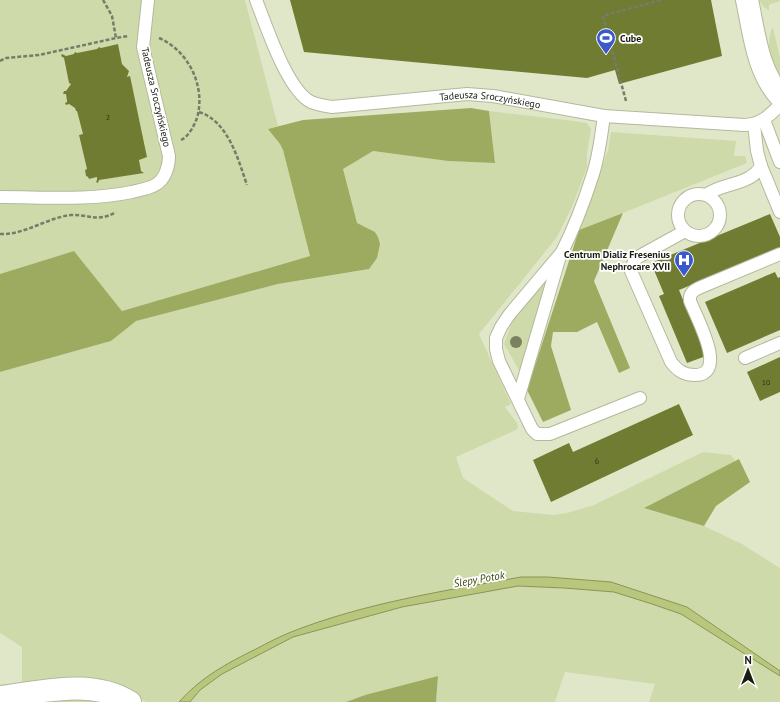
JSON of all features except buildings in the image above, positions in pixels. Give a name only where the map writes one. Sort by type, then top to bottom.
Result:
[{"type":"street","points":[[747,0],[756,44],[763,68],[771,84],[780,96]]},
{"type":"street","points":[[0,697],[81,688],[106,691],[125,699]]},
{"type":"lane","name":"Tadeusza Sroczyńskiego","points":[[121,194],[156,185],[166,171],[169,156],[143,47],[148,0]]},
{"type":"lane","name":"Tadeusza Sroczyńskiego","points":[[256,0],[292,83],[310,101],[320,105],[332,107],[479,94],[604,116],[724,124],[759,122]]},
{"type":"lane","points":[[780,105],[759,122],[757,151],[761,166],[780,212]]},
{"type":"lane","points":[[518,399],[562,252],[583,204],[592,177],[597,160],[604,116]]},
{"type":"lane","points":[[759,122],[780,162]]},
{"type":"lane","points":[[706,195],[752,177],[761,166]]},
{"type":"lane","points":[[0,197],[83,198],[121,194]]},
{"type":"lane","points":[[702,194],[714,200],[720,212],[720,220],[712,232],[706,235],[691,235],[685,231],[678,220],[677,213],[679,206],[683,201],[688,196],[702,194]]},
{"type":"lane","points":[[685,231],[638,257],[634,261],[631,271],[671,362],[681,372],[687,374],[704,374],[709,369],[711,362],[709,348],[690,301],[692,292],[780,254]]},
{"type":"lane","points":[[562,252],[509,314],[496,338],[496,349],[499,361],[532,429],[537,434],[550,434],[640,398]]},
{"type":"lane","points":[[745,358],[780,343]]},
{"type":"path","points":[[103,0],[112,16],[116,38]]},
{"type":"path","points":[[626,101],[603,16],[661,0]]},
{"type":"path","points":[[0,61],[6,58],[39,55],[116,38],[144,35],[167,41],[180,52],[197,80],[200,99],[195,124],[184,138],[167,145]]},
{"type":"path","points":[[198,112],[211,118],[226,136],[239,161],[247,186]]},
{"type":"path","points":[[0,234],[12,234],[59,218],[71,216],[99,218],[109,216],[122,206],[121,194]]},
{"type":"shaded area","points":[[0,0],[245,0],[278,126],[268,129],[283,150],[310,256],[122,311],[74,251],[0,274]],"holes":[[[118,44],[122,64],[129,71],[127,77],[145,147],[139,163],[143,173],[99,180],[98,183],[96,182],[97,177],[89,179],[86,176],[85,170],[87,169],[79,136],[83,134],[77,111],[69,104],[66,105],[66,94],[63,94],[71,84],[69,83],[64,58],[61,56],[62,54],[66,56],[97,49],[99,47],[101,48]]]},
{"type":"shaded area","points":[[759,0],[780,1],[769,5],[769,11]]},
{"type":"shaded area","points":[[773,27],[780,58],[780,76],[774,65],[769,46],[770,33]]},
{"type":"shaded area","points":[[471,108],[489,111],[495,163],[448,161],[373,151],[343,169],[357,223],[375,232],[380,244],[377,258],[369,269],[278,284],[136,321],[111,341],[0,372],[0,274],[74,251],[122,311],[310,256],[283,150],[268,129],[303,120]]},
{"type":"shaded area","points":[[489,111],[587,123],[591,129],[587,154],[587,167],[572,207],[557,237],[479,334],[511,404],[505,407],[517,423],[518,427],[516,430],[456,457],[463,478],[513,511],[554,515],[567,513],[594,505],[703,452],[731,455],[735,461],[644,508],[704,526],[742,544],[780,568],[780,671],[687,607],[611,582],[548,577],[521,577],[393,601],[290,632],[241,656],[190,690],[179,702],[146,702],[132,693],[22,687],[22,647],[0,633],[0,372],[111,341],[135,321],[278,284],[369,269],[378,237],[375,232],[357,224],[342,169],[373,151],[448,161],[495,163]]},
{"type":"shaded area","points":[[611,132],[736,141],[734,156],[745,156],[747,163],[579,230],[608,150]]},
{"type":"shaded area","points":[[623,213],[594,281],[630,368],[619,373],[597,322],[577,332],[553,332],[551,346],[571,410],[543,422],[527,390],[579,230]]},
{"type":"shaded area","points":[[549,277],[520,372],[504,344],[513,319]]},
{"type":"shaded area","points":[[739,459],[750,482],[716,506],[704,526],[644,508]]},
{"type":"shaded area","points":[[521,577],[548,577],[611,582],[687,607],[780,671],[780,676],[681,614],[652,604],[614,592],[518,586],[402,607],[293,637],[222,674],[200,690],[190,702],[179,702],[187,693],[214,672],[245,654],[291,632],[347,613],[404,599]]},
{"type":"shaded area","points":[[518,586],[614,592],[681,614],[780,676],[780,702],[649,702],[655,684],[565,672],[555,702],[436,702],[438,676],[365,695],[346,702],[190,702],[200,690],[222,674],[293,637],[402,607]]},
{"type":"shaded area","points":[[438,676],[436,702],[346,702],[365,695]]},
{"type":"shaded area","points":[[89,699],[106,702],[43,702]]},
{"type":"place","name":"Cube","points":[[606,55]]},
{"type":"place","name":"Centrum Dializ Fresenius Nephrocare XVII","points":[[684,277]]},
{"type":"water label","name":"Ślepy Potok","points":[[479,579]]}]
